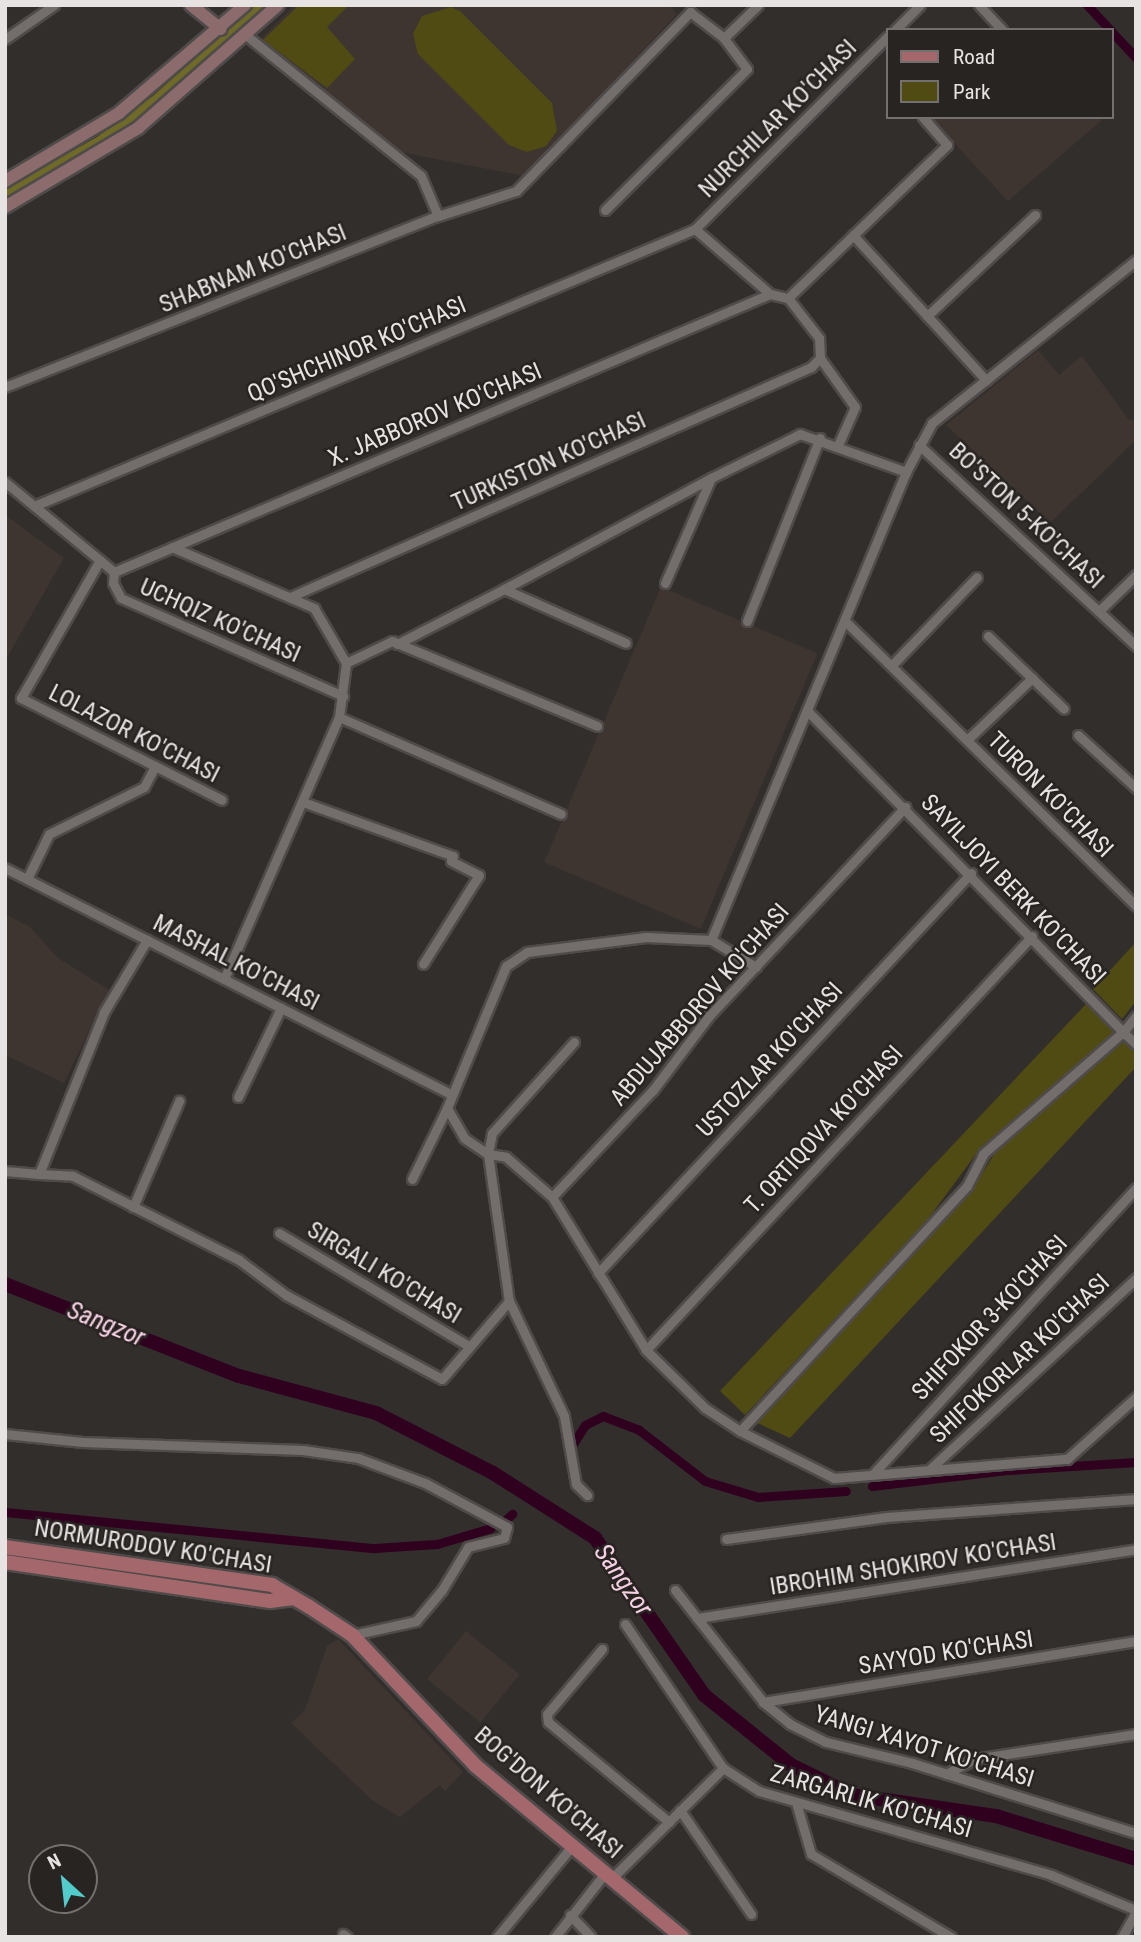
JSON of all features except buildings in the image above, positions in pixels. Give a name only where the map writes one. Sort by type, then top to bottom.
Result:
[{"type":"main road","points":[[191,5],[221,29]]},
{"type":"main road","points":[[5,181],[119,113],[221,29],[245,5]]},
{"type":"main road","points":[[5,207],[138,128],[247,36],[278,5]]},
{"type":"main road","name":"NORMURODOV KO'CHASI","points":[[5,1547],[272,1585],[294,1598]]},
{"type":"main road","name":"NORMURODOV KO'CHASI","points":[[5,1562],[270,1601],[294,1598]]},
{"type":"main road","name":"BOG'DON KO'CHASI","points":[[294,1598],[352,1634],[433,1715],[477,1766],[682,1937]]},
{"type":"street","points":[[5,39],[54,5]]},
{"type":"street","points":[[605,210],[747,69],[724,38],[758,5]]},
{"type":"street","points":[[897,28],[920,5]]},
{"type":"street","points":[[979,5],[1000,28]]},
{"type":"street","name":"SHABNAM KO'CHASI","points":[[5,387],[438,216],[516,191],[690,12],[724,38]]},
{"type":"street","points":[[247,36],[421,176],[438,216]]},
{"type":"street","name":"NURCHILAR KO'CHASI","points":[[695,229],[886,38]]},
{"type":"street","points":[[788,298],[947,145],[925,119]]},
{"type":"street","points":[[927,317],[1035,215]]},
{"type":"street","points":[[695,229],[770,294],[788,298],[819,338],[820,358],[855,407],[838,446]]},
{"type":"street","name":"QO'SHCHINOR KO'CHASI","points":[[34,506],[695,229]]},
{"type":"street","points":[[853,235],[986,380]]},
{"type":"street","points":[[711,940],[906,472],[932,423],[1136,260]]},
{"type":"street","name":"X. JABBOROV KO'CHASI","points":[[114,572],[770,294]]},
{"type":"street","name":"TURKISTON KO'CHASI","points":[[290,597],[811,367],[820,358]]},
{"type":"street","points":[[397,644],[711,478],[800,434],[820,438],[906,472]]},
{"type":"street","points":[[747,621],[820,438]]},
{"type":"street","name":"BO'STON 5-KO'CHASI","points":[[919,445],[1136,646]]},
{"type":"street","points":[[665,583],[711,478]]},
{"type":"street","name":"UCHQIZ KO'CHASI","points":[[5,482],[114,572],[113,583],[121,598],[343,696]]},
{"type":"street","points":[[172,547],[314,608],[346,663],[339,717],[224,979]]},
{"type":"street","name":"LOLAZOR KO'CHASI","points":[[100,560],[21,698],[154,768],[222,800]]},
{"type":"street","points":[[1099,611],[1136,575]]},
{"type":"street","points":[[892,665],[977,576]]},
{"type":"street","points":[[504,589],[625,643]]},
{"type":"street","name":"TURON KO'CHASI","points":[[845,621],[1136,906]]},
{"type":"street","points":[[988,636],[1065,709]]},
{"type":"street","points":[[346,663],[392,641],[597,726]]},
{"type":"street","name":"TURON KO'CHASI","points":[[968,740],[1032,678]]},
{"type":"street","name":"SAYILJOYI BERK KO'CHASI","points":[[808,711],[971,873],[1136,1044]]},
{"type":"street","points":[[339,717],[561,814]]},
{"type":"street","points":[[1077,735],[1136,788]]},
{"type":"street","points":[[27,879],[49,834],[144,788],[154,768]]},
{"type":"street","points":[[303,803],[453,856],[451,861],[479,875],[423,964]]},
{"type":"street","name":"ABDUJABBOROV KO'CHASI","points":[[552,1198],[653,1090],[709,1016],[905,807]]},
{"type":"street","name":"MASHAL KO'CHASI","points":[[5,867],[449,1093]]},
{"type":"street","name":"USTOZLAR KO'CHASI","points":[[598,1273],[971,873]]},
{"type":"street","name":"T. ORTIQOVA KO'CHASI","points":[[646,1350],[1032,936]]},
{"type":"street","points":[[412,1179],[447,1108],[449,1093],[506,966],[527,953],[646,937],[711,940],[756,967]]},
{"type":"street","points":[[39,1174],[104,1012],[147,940]]},
{"type":"street","points":[[238,1097],[282,1008]]},
{"type":"street","points":[[740,1431],[967,1186],[983,1154],[1123,1032],[1136,1016]]},
{"type":"street","points":[[574,1042],[492,1133],[488,1154],[509,1301],[564,1416],[576,1484],[587,1495]]},
{"type":"street","points":[[133,1207],[179,1101]]},
{"type":"street","points":[[447,1108],[464,1138],[488,1154],[506,1157],[552,1198],[646,1350],[705,1408],[740,1431],[834,1478],[1067,1459],[1136,1397]]},
{"type":"street","points":[[5,1171],[73,1177],[239,1260],[286,1295],[442,1379],[509,1301]]},
{"type":"street","name":"SHIFOKOR 3-KO'CHASI","points":[[873,1474],[1136,1188]]},
{"type":"street","name":"SIRGALI KO'CHASI","points":[[279,1233],[470,1347]]},
{"type":"street","name":"SHIFOKORLAR KO'CHASI","points":[[930,1469],[1136,1278]]},
{"type":"street","points":[[5,1434],[83,1442],[303,1450],[358,1458],[425,1483],[507,1527],[504,1538],[468,1547],[442,1590],[416,1621],[352,1634]]},
{"type":"street","name":"IBROHIM SHOKIROV KO'CHASI","points":[[726,1539],[886,1517],[1136,1499]]},
{"type":"street","name":"IBROHIM SHOKIROV KO'CHASI","points":[[697,1618],[1136,1549]]},
{"type":"street","name":"YANGI XAYOT KO'CHASI","points":[[675,1590],[763,1702],[790,1724],[826,1742],[946,1774],[1136,1833]]},
{"type":"street","name":"ZARGARLIK KO'CHASI","points":[[625,1624],[723,1768],[759,1791],[797,1806],[912,1832],[1013,1863],[1136,1911]]},
{"type":"street","name":"SAYYOD KO'CHASI","points":[[763,1702],[1136,1641]]},
{"type":"street","points":[[602,1649],[547,1714],[548,1722],[669,1822]]},
{"type":"street","points":[[946,1774],[974,1759],[1136,1734]]},
{"type":"street","points":[[555,1937],[570,1915],[608,1876],[669,1822],[723,1768]]},
{"type":"street","points":[[797,1806],[811,1854],[951,1937]]},
{"type":"street","points":[[680,1811],[751,1914]]},
{"type":"street","points":[[497,1937],[572,1846]]},
{"type":"street","points":[[1122,1937],[1132,1926],[1136,1911]]},
{"type":"street","points":[[570,1915],[591,1937]]},
{"type":"shaded area","points":[[254,5],[267,5],[132,123],[5,198],[5,189],[97,137],[153,96]]},
{"type":"shaded area","points":[[295,5],[669,5],[677,14],[524,176],[400,152],[259,41]]},
{"type":"shaded area","points":[[932,119],[1101,119],[1102,120],[1008,201]]},
{"type":"shaded area","points":[[1038,350],[1059,375],[1082,356],[1129,420],[1136,420],[1136,440],[1050,523],[946,425]]},
{"type":"shaded area","points":[[5,515],[64,558],[5,661]]},
{"type":"shaded area","points":[[661,587],[817,653],[701,929],[544,862]]},
{"type":"shaded area","points":[[5,914],[30,927],[58,958],[109,990],[64,1083],[5,1055]]},
{"type":"shaded area","points":[[466,1631],[520,1674],[481,1723],[427,1679]]},
{"type":"shaded area","points":[[338,1639],[463,1772],[445,1791],[440,1785],[400,1817],[373,1801],[291,1723],[305,1710],[327,1646]]},
{"type":"green space","points":[[299,5],[349,5],[327,27],[355,59],[327,88],[263,40]]},
{"type":"green space","points":[[451,7],[460,11],[552,103],[557,131],[546,146],[527,152],[509,145],[418,54],[413,34],[422,16]]},
{"type":"green space","points":[[1136,942],[1136,1001],[1122,1019],[1093,989]]},
{"type":"green space","points":[[1087,1003],[1116,1032],[982,1146],[928,1219],[745,1415],[720,1391]]},
{"type":"green space","points":[[1124,1041],[1136,1053],[1136,1067],[790,1438],[755,1422],[972,1190],[998,1148]]},
{"type":"waterway","points":[[1087,5],[1108,28]]},
{"type":"waterway","points":[[1113,33],[1136,58]]},
{"type":"waterway","name":"Sangzor","points":[[5,1284],[239,1376],[376,1413],[493,1473],[595,1538],[704,1695],[791,1765],[852,1795],[996,1816],[1136,1859]]},
{"type":"waterway","points":[[573,1444],[585,1425],[603,1416],[639,1430],[705,1481],[758,1497],[846,1491]]},
{"type":"waterway","points":[[872,1486],[1009,1470],[1136,1462]]},
{"type":"waterway","points":[[5,1512],[374,1548],[437,1544],[491,1528]]},
{"type":"waterway","points":[[504,1521],[512,1514]]}]
